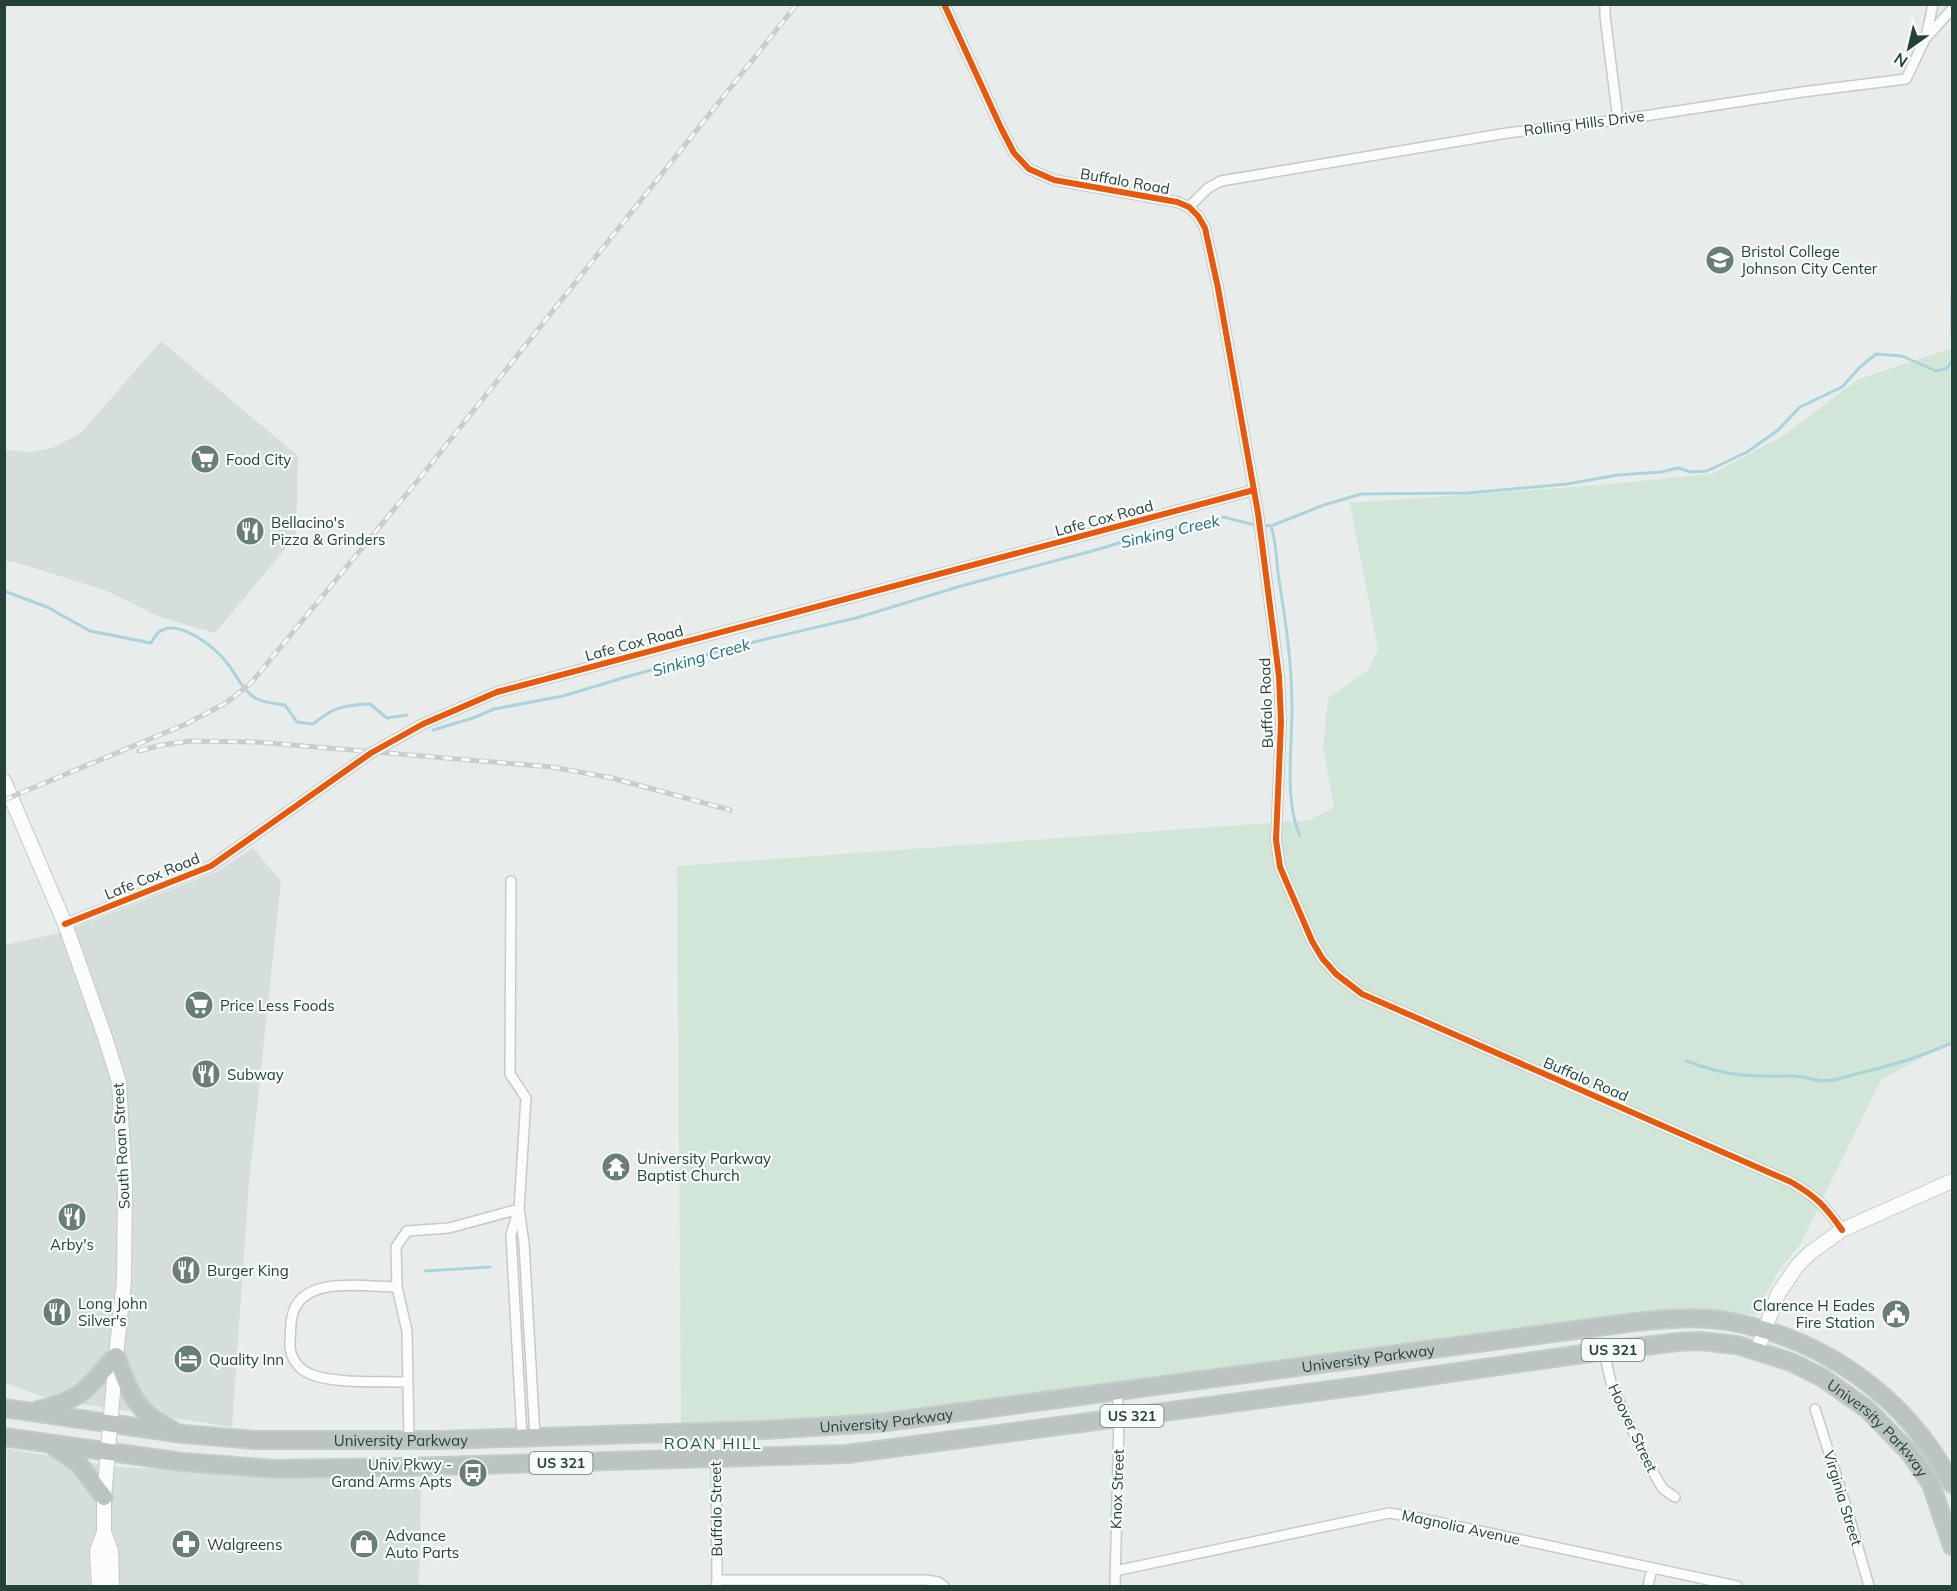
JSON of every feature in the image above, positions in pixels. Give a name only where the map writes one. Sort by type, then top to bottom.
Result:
[{"type":"highway","name":"University Parkway","points":[[4,1408],[183,1434],[256,1440],[409,1441],[846,1426],[1663,1319],[1685,1318],[1726,1321],[1764,1330],[1806,1345],[1838,1361],[1869,1382],[1914,1426],[1951,1478]]},
{"type":"highway","name":"University Parkway","points":[[4,1437],[182,1462],[255,1468],[337,1469],[847,1454],[1604,1351],[1700,1341],[1737,1345],[1791,1362],[1823,1378],[1852,1398],[1880,1421],[1910,1452],[1931,1484],[1953,1546]]},
{"type":"highway","points":[[28,1412],[58,1406],[77,1397],[116,1356],[137,1404],[153,1419],[183,1434]]},
{"type":"highway","points":[[1358,1359],[1360,1386]]},
{"type":"highway","points":[[917,1417],[920,1444]]},
{"type":"highway","points":[[577,1436],[578,1462]]},
{"type":"highway","points":[[408,1467],[409,1441]]},
{"type":"highway","points":[[48,1442],[78,1463],[104,1497]]},
{"type":"main road","name":"South Roan Street","points":[[4,781],[65,924],[119,1082],[125,1182],[124,1281],[109,1424],[104,1532],[98,1551],[99,1587]]},
{"type":"main road","points":[[1757,1351],[1778,1294],[1797,1266],[1815,1248],[1842,1230],[1953,1181]]},
{"type":"main road","name":"South Roan Street","points":[[104,1532],[111,1551],[112,1587]]},
{"type":"street","name":"Buffalo Road","points":[[944,4],[1001,128],[1014,153],[1029,169],[1054,180],[1177,202],[1189,207],[1205,228],[1258,513],[1280,676],[1281,732],[1276,840],[1280,867],[1312,941],[1322,958],[1336,974],[1362,994],[1791,1182],[1813,1195],[1828,1210],[1842,1230]]},
{"type":"street","points":[[1605,4],[1618,120]]},
{"type":"street","points":[[1926,39],[1933,4]]},
{"type":"street","name":"Rolling Hills Drive","points":[[1189,207],[1208,188],[1221,181],[1507,133],[1618,120],[1906,79],[1926,39],[1953,9]]},
{"type":"street","name":"Lafe Cox Road","points":[[65,924],[211,866],[371,753],[423,724],[497,692],[1254,490]]},
{"type":"street","points":[[511,881],[510,1074],[526,1098],[519,1209],[524,1243],[529,1437]]},
{"type":"street","points":[[409,1441],[406,1382],[407,1331],[397,1287],[396,1247],[407,1231],[449,1228],[519,1209]]},
{"type":"street","points":[[397,1287],[331,1286],[308,1292],[296,1306],[292,1316],[290,1346],[294,1362],[308,1373],[325,1378],[406,1382]]},
{"type":"street","name":"Hoover Street","points":[[1604,1351],[1611,1383],[1646,1460],[1664,1489],[1675,1497]]},
{"type":"street","name":"Knox Street","points":[[1114,1587],[1119,1417],[1117,1391]]},
{"type":"street","name":"Virginia Street","points":[[1815,1409],[1869,1587]]},
{"type":"street","name":"Buffalo Street","points":[[716,1431],[716,1583]]},
{"type":"street","points":[[1931,1484],[1951,1478]]},
{"type":"street","name":"Magnolia Avenue","points":[[1115,1570],[1389,1513],[1737,1587]]},
{"type":"street","points":[[1648,1587],[1652,1568]]},
{"type":"street","points":[[716,1583],[927,1580],[938,1582],[944,1587]]},
{"type":"shaded area","points":[[161,341],[298,456],[296,536],[215,633],[160,617],[107,591],[15,562],[5,561],[5,450],[30,452],[52,448],[81,433]]},
{"type":"shaded area","points":[[253,848],[281,881],[249,1183],[232,1427],[49,1399],[5,1383],[4,945],[61,933],[216,872]]},
{"type":"shaded area","points":[[7,1449],[118,1467],[421,1481],[419,1586],[7,1586]]},
{"type":"green space","points":[[1952,348],[1952,1041],[1881,1080],[1800,1245],[1775,1277],[1757,1315],[1693,1311],[870,1416],[681,1425],[677,866],[1310,820],[1334,808],[1323,747],[1328,698],[1367,671],[1378,650],[1350,503],[1588,486],[1712,474],[1784,435],[1857,380]]},
{"type":"waterway","name":"Sinking Creek","points":[[1952,290],[1952,334]]},
{"type":"waterway","name":"Sinking Creek","points":[[433,730],[494,709],[563,696],[741,645],[856,618],[1151,533],[1223,517],[1271,526],[1324,505],[1361,494],[1468,493],[1567,484],[1678,468],[1691,472],[1707,471],[1747,452],[1777,431],[1800,407],[1842,387],[1860,367],[1876,354],[1902,356],[1936,371],[1947,368],[1952,361]]},
{"type":"waterway","points":[[1271,526],[1290,660],[1292,693],[1290,790],[1295,822],[1300,836]]},
{"type":"waterway","name":"Sinking Creek","points":[[4,591],[47,607],[90,631],[151,643],[158,633],[167,628],[186,631],[206,643],[222,657],[252,696],[285,705],[297,722],[313,724],[339,708],[352,705],[370,704],[387,718],[407,715]]},
{"type":"waterway","points":[[1687,1061],[1713,1070],[1738,1074],[1795,1076],[1828,1081],[1895,1064],[1952,1043]]},
{"type":"waterway","points":[[425,1271],[490,1267]]},
{"type":"railway","points":[[4,800],[186,724],[226,703],[251,683],[423,474],[797,4]]},
{"type":"railway","points":[[139,751],[191,741],[257,742],[552,767],[612,778],[730,810]]},
{"type":"cycle path","points":[[944,4],[1001,128],[1014,153],[1029,169],[1054,180],[1177,202],[1189,207],[1205,228],[1218,288],[1258,513],[1279,676],[1281,722],[1276,840],[1280,867],[1312,941],[1322,958],[1336,974],[1362,994],[1791,1182],[1808,1192],[1820,1203],[1842,1230]]},
{"type":"cycle path","points":[[65,924],[211,866],[371,753],[423,724],[497,692],[1254,490]]},
{"type":"place","name":"Bristol College Johnson City Center","points":[[1720,260]]},
{"type":"place","name":"Food City","points":[[205,459]]},
{"type":"place","name":"Bellacino's Pizza & Grinders","points":[[250,531]]},
{"type":"place","name":"Price Less Foods","points":[[199,1005]]},
{"type":"place","name":"Subway","points":[[206,1074]]},
{"type":"place","name":"University Parkway Baptist Church","points":[[616,1167]]},
{"type":"place","name":"Arby's","points":[[72,1217]]},
{"type":"place","name":"Burger King","points":[[186,1270]]},
{"type":"place","name":"Long John Silver's","points":[[57,1312]]},
{"type":"place","name":"Clarence H Eades Fire Station","points":[[1896,1314]]},
{"type":"place","name":"Quality Inn","points":[[188,1359]]},
{"type":"place","name":"Univ Pkwy - Grand Arms Apts","points":[[473,1473]]},
{"type":"place","name":"Walgreens","points":[[186,1544]]},
{"type":"place","name":"Advance Auto Parts","points":[[364,1544]]},
{"type":"district","name":"ROAN HILL","points":[[713,1443]]}]
